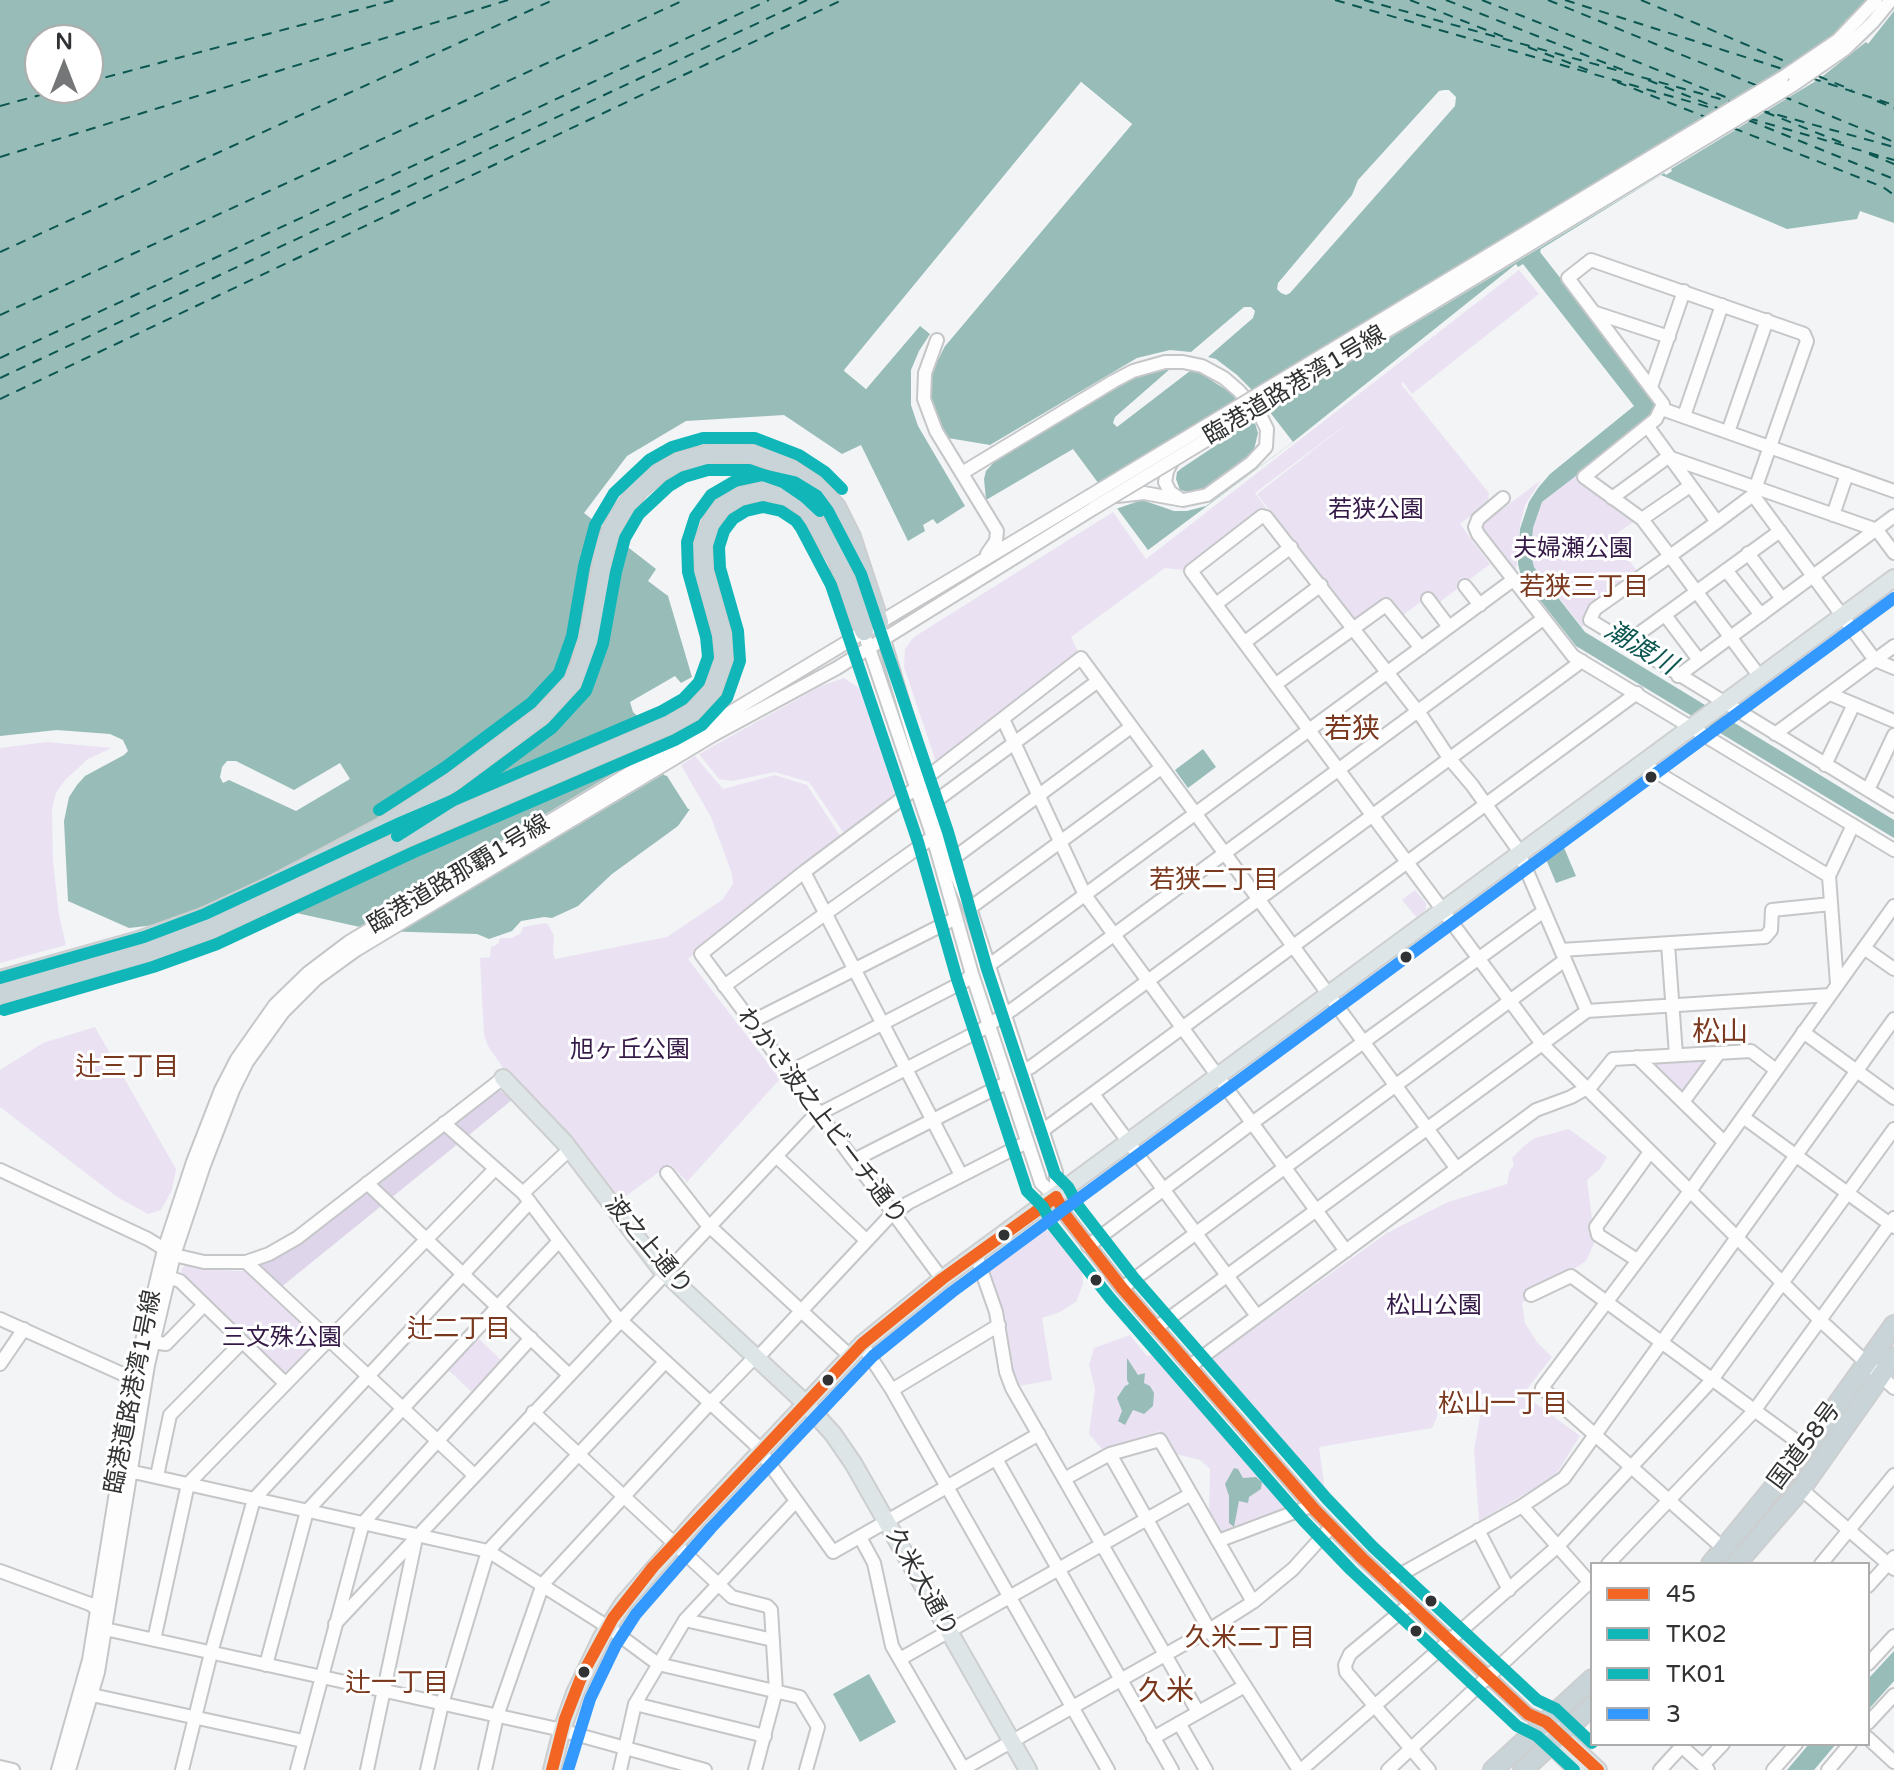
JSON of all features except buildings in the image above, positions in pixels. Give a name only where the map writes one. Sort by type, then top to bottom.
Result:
[{"type":"highway","points":[[0,980],[102,952],[205,917],[334,855],[453,781],[542,715],[573,681],[588,640],[605,547],[626,504],[659,473],[696,456],[743,453],[783,464],[815,484],[836,507],[851,537],[872,636]]},
{"type":"highway","points":[[0,995],[149,952],[211,929],[471,808],[669,725],[693,712],[704,703],[722,669],[722,634],[704,571],[703,545],[715,515],[740,496],[775,492],[807,509],[837,558],[872,636]]},
{"type":"highway","name":"国道58号","points":[[1730,1557],[1894,1325]]},
{"type":"highway","name":"国道58号","points":[[1730,1557],[1801,1489],[1887,1382],[1894,1357]]},
{"type":"highway","points":[[1493,1770],[1537,1722],[1590,1681]]},
{"type":"highway","points":[[1523,1770],[1590,1708]]},
{"type":"main road","points":[[552,1770],[562,1730],[582,1675],[608,1627],[637,1586],[856,1350],[942,1279],[1894,578]]},
{"type":"main road","name":"波之上通り","points":[[503,1078],[570,1149],[666,1275],[805,1403]]},
{"type":"main road","name":"久米大通り","points":[[805,1403],[846,1452],[1028,1770]]},
{"type":"main road","points":[[1537,1722],[1598,1770]]},
{"type":"main road","points":[[1556,1740],[1577,1770]]},
{"type":"street","name":"臨港道路港湾1号線","points":[[681,748],[748,702],[872,636],[1782,78],[1838,40],[1876,0]]},
{"type":"street","name":"臨港道路港湾1号線","points":[[681,748],[826,675],[872,636],[979,562],[1091,503],[1114,496],[1803,79],[1845,49],[1891,0]]},
{"type":"street","points":[[1760,677],[1696,592],[1670,556],[1642,519],[1584,477],[1648,427],[1662,409],[1661,400],[1568,278],[1591,260],[1767,320],[1804,334],[1807,341],[1755,491],[1717,522],[1670,556],[1592,613],[1592,622],[1720,706],[1775,734],[1894,806]]},
{"type":"street","points":[[1651,387],[1684,291]]},
{"type":"street","points":[[1684,416],[1722,305]]},
{"type":"street","points":[[1595,313],[1669,337]]},
{"type":"street","points":[[1728,432],[1767,320]]},
{"type":"street","points":[[937,340],[925,373],[924,399],[936,431],[997,531],[1015,537],[1031,533]]},
{"type":"street","points":[[962,473],[1133,371],[1165,362],[1202,366],[1224,378],[1262,419],[1268,438],[1266,447],[1251,463],[1207,495],[1183,500],[1144,493],[1114,496]]},
{"type":"street","points":[[1662,409],[1894,491]]},
{"type":"street","points":[[1648,427],[1717,522]]},
{"type":"street","points":[[1668,457],[1755,491],[1877,530],[1894,553]]},
{"type":"street","points":[[1612,498],[1668,457]]},
{"type":"street","points":[[1173,460],[1165,482],[1170,492],[1183,500]]},
{"type":"street","points":[[1833,515],[1847,474]]},
{"type":"street","points":[[1642,519],[1690,486]]},
{"type":"street","points":[[1755,491],[1780,531],[1875,660],[1894,668]]},
{"type":"street","points":[[1503,498],[1478,519],[1475,527],[1567,650],[1637,693],[1696,724],[1894,850]]},
{"type":"street","points":[[1587,1011],[1520,855],[1367,645],[1351,629],[1291,547],[1262,516],[1191,571],[1542,1044],[1782,1283],[1887,1382]]},
{"type":"street","points":[[1678,676],[1894,516]]},
{"type":"street","points":[[979,562],[992,550],[997,531]]},
{"type":"street","points":[[1626,643],[1780,531]]},
{"type":"street","points":[[1216,604],[1291,547]]},
{"type":"street","points":[[1748,553],[1782,599]]},
{"type":"street","points":[[1726,570],[1761,615]]},
{"type":"street","points":[[988,966],[1513,580]]},
{"type":"street","points":[[1245,642],[1321,585]]},
{"type":"street","points":[[1465,586],[1480,605]]},
{"type":"street","points":[[1428,599],[1449,627]]},
{"type":"street","points":[[1276,684],[1386,605],[1421,648]]},
{"type":"street","points":[[1665,615],[1699,660]]},
{"type":"street","points":[[335,1624],[620,1319],[819,1114],[989,1025],[1543,619]]},
{"type":"street","points":[[872,636],[926,778],[956,918],[1041,1183],[1056,1197],[1066,1216],[1122,1288],[1311,1506],[1389,1584],[1537,1722]]},
{"type":"street","points":[[872,636],[933,837],[970,908],[1024,1070],[1056,1172],[1056,1197]]},
{"type":"street","points":[[1775,734],[1894,646]]},
{"type":"street","points":[[926,778],[1081,658],[1457,1169]]},
{"type":"street","points":[[1024,1070],[1582,661]]},
{"type":"street","points":[[933,803],[1098,681]]},
{"type":"street","points":[[1042,1131],[1637,693]]},
{"type":"street","points":[[1830,694],[1894,721]]},
{"type":"street","points":[[1825,765],[1854,704]]},
{"type":"street","points":[[1003,719],[1085,895],[1346,1251]]},
{"type":"street","points":[[945,860],[958,855],[1131,727]]},
{"type":"street","points":[[1868,790],[1894,735]]},
{"type":"street","name":"臨港道路那覇1号線","points":[[261,1031],[316,979],[356,950],[681,748]]},
{"type":"street","points":[[1643,764],[1829,876]]},
{"type":"street","points":[[970,908],[1161,768]]},
{"type":"street","points":[[916,788],[804,872],[961,1175]]},
{"type":"street","points":[[1834,990],[1829,876],[1853,825]]},
{"type":"street","points":[[724,986],[933,837]]},
{"type":"street","name":"わかさ波之上ビーチ通り","points":[[804,872],[701,954],[942,1279]]},
{"type":"street","points":[[1122,1288],[1509,1001],[1563,955],[1765,937],[1771,930],[1772,910],[1831,904]]},
{"type":"street","points":[[1730,1557],[1542,1388],[1690,1191],[1894,906]]},
{"type":"street","points":[[1088,1246],[1544,911]]},
{"type":"street","points":[[751,1022],[956,918]]},
{"type":"street","points":[[1668,944],[1676,1055]]},
{"type":"street","points":[[1864,948],[1894,969]]},
{"type":"street","points":[[789,1072],[965,981],[972,974]]},
{"type":"street","points":[[1156,1328],[1587,1011],[1834,990]]},
{"type":"street","points":[[1389,1584],[1564,1478],[1894,1019]]},
{"type":"street","name":"臨港道路港湾1号線","points":[[69,1770],[92,1695],[105,1629],[129,1471],[145,1325],[221,1090],[261,1031]]},
{"type":"street","points":[[1803,1032],[1894,1098]]},
{"type":"street","points":[[1190,1366],[1536,1110],[1592,1085],[1613,1059],[1751,1051],[1776,1070]]},
{"type":"street","points":[[1683,1102],[1719,1053]]},
{"type":"street","points":[[1637,1057],[1724,1142]]},
{"type":"street","points":[[0,1170],[148,1239],[169,1252],[204,1262],[246,1262],[269,1254],[297,1238],[503,1078]]},
{"type":"street","points":[[854,1160],[1008,1082]]},
{"type":"street","points":[[1093,1094],[1257,1316]]},
{"type":"street","points":[[1610,1562],[1754,1411],[1893,1223],[1743,1117]]},
{"type":"street","points":[[444,1123],[526,1197],[620,1319],[760,1451],[833,1552],[1039,1434]]},
{"type":"street","points":[[1110,1454],[1243,1687],[1300,1770],[1376,1708],[1558,1546],[1711,1381],[1894,1129]]},
{"type":"street","points":[[485,1770],[497,1716],[543,1584],[710,1403],[894,1214],[961,1175],[1027,1142]]},
{"type":"street","points":[[182,1770],[254,1499],[463,1275],[526,1197],[570,1149]]},
{"type":"street","points":[[1637,1260],[1598,1235],[1596,1227],[1650,1152]]},
{"type":"street","points":[[776,1156],[866,1240]]},
{"type":"street","points":[[154,1640],[188,1484],[495,1169]]},
{"type":"street","points":[[667,1173],[710,1226],[801,1311],[856,1350],[892,1390],[1108,1770]]},
{"type":"street","points":[[367,1183],[568,1374]]},
{"type":"street","points":[[266,1665],[307,1511],[559,1241]]},
{"type":"street","name":"臨港道路港湾1号線","points":[[58,1770],[85,1680],[140,1379],[168,1277],[169,1252]]},
{"type":"street","points":[[976,1255],[999,1325],[1006,1372],[1198,1712]]},
{"type":"street","points":[[246,1262],[473,1474]]},
{"type":"street","points":[[1531,1295],[1571,1276],[1806,1448]]},
{"type":"street","points":[[168,1277],[180,1281],[285,1383]]},
{"type":"street","points":[[152,1342],[166,1344],[204,1305]]},
{"type":"street","points":[[0,1319],[140,1379]]},
{"type":"street","points":[[892,1390],[999,1325]]},
{"type":"street","points":[[0,1364],[24,1329]]},
{"type":"street","points":[[297,1770],[363,1523],[531,1338]]},
{"type":"street","points":[[157,1476],[170,1415],[242,1342]]},
{"type":"street","points":[[427,1770],[442,1704],[488,1551],[665,1362]]},
{"type":"street","points":[[533,1412],[732,1597],[767,1606],[771,1610],[776,1691],[755,1770]]},
{"type":"street","points":[[1066,1478],[1110,1454],[1160,1440],[1253,1602]]},
{"type":"street","points":[[996,1459],[1172,1770]]},
{"type":"street","points":[[129,1471],[488,1551],[608,1627],[658,1664],[800,1697],[818,1727],[806,1770]]},
{"type":"street","points":[[1823,1562],[1894,1475]]},
{"type":"street","points":[[1801,1489],[1892,1563],[1870,1584]]},
{"type":"street","points":[[900,1659],[1191,1494]]},
{"type":"street","points":[[620,1770],[635,1704],[685,1620],[796,1501]]},
{"type":"street","points":[[1218,1541],[1311,1506]]},
{"type":"street","points":[[1522,1506],[1590,1582]]},
{"type":"street","points":[[860,1537],[874,1563],[892,1646],[963,1770],[1253,1602],[1293,1569],[1331,1527]]},
{"type":"street","points":[[1478,1530],[1509,1590]]},
{"type":"street","points":[[367,1770],[416,1535]]},
{"type":"street","points":[[0,1571],[97,1609],[105,1629],[562,1730],[705,1770]]},
{"type":"street","points":[[1388,1770],[1590,1584]]},
{"type":"street","points":[[1410,1604],[1346,1659],[1346,1672],[1429,1770]]},
{"type":"street","points":[[685,1620],[773,1640]]},
{"type":"street","points":[[1870,1662],[1894,1636]]},
{"type":"street","points":[[1153,1738],[1243,1687]]},
{"type":"street","points":[[92,1695],[303,1741]]},
{"type":"street","points":[[1870,1721],[1894,1695]]},
{"type":"street","points":[[635,1704],[765,1736]]},
{"type":"street","points":[[1179,1723],[1206,1770]]},
{"type":"street","points":[[1870,1740],[1894,1762]]},
{"type":"street","points":[[1660,1770],[1679,1746]]},
{"type":"street","points":[[1681,1746],[1705,1768],[1722,1746]]},
{"type":"street","points":[[1773,1770],[1794,1746]]},
{"type":"street","points":[[1828,1770],[1848,1746]]},
{"type":"street","points":[[0,1767],[13,1770]]},
{"type":"green space","name":"若狭公園","points":[[1519,270],[1539,294],[1412,394],[1403,382],[1401,384],[1489,493],[1488,502],[1460,524],[1490,564],[1436,605],[1429,596],[1399,618],[1385,602],[1354,621],[1257,494],[1361,413],[1255,493],[1266,508],[1183,570],[1165,568],[1071,637],[1078,652],[936,762],[904,667],[905,649],[914,637],[1113,512],[1146,559]]},
{"type":"green space","name":"夫婦瀬公園","points":[[1575,476],[1636,520],[1612,537],[1637,571],[1588,608],[1588,622],[1582,627],[1533,565],[1531,555],[1533,528],[1542,502]]},
{"type":"green space","name":"夫婦瀬公園","points":[[1541,480],[1525,505],[1516,572],[1483,529],[1484,523]]},
{"type":"green space","points":[[844,678],[861,689],[871,704],[899,791],[845,835],[809,782],[775,772],[732,781],[719,779],[699,754],[821,686]]},
{"type":"green space","points":[[47,742],[112,748],[88,759],[65,780],[56,793],[52,809],[53,861],[66,945],[0,963],[0,748]]},
{"type":"green space","name":"旭ヶ丘公園","points":[[695,756],[723,789],[775,775],[807,785],[841,837],[688,959],[780,1079],[687,1182],[670,1164],[619,1201],[559,1122],[506,1072],[488,1046],[484,1035],[480,958],[490,957],[491,947],[498,944],[500,938],[512,938],[521,933],[523,927],[545,923],[554,936],[555,959],[667,937],[722,900],[733,884],[732,874],[711,817],[681,765]]},
{"type":"green space","points":[[1415,890],[1426,903],[1426,909],[1417,918],[1402,900]]},
{"type":"green space","points":[[95,1027],[176,1169],[172,1190],[161,1210],[148,1214],[117,1197],[0,1107],[0,1070],[43,1043]]},
{"type":"green space","points":[[1703,1058],[1706,1064],[1687,1093],[1679,1094],[1653,1068],[1657,1062]]},
{"type":"green space","name":"松山公園","points":[[1569,1129],[1607,1157],[1600,1169],[1587,1180],[1595,1241],[1586,1261],[1522,1303],[1525,1323],[1537,1342],[1552,1357],[1523,1394],[1580,1436],[1555,1476],[1479,1521],[1474,1450],[1484,1394],[1438,1396],[1437,1417],[1432,1428],[1319,1447],[1325,1491],[1206,1363],[1387,1233],[1448,1202],[1507,1184],[1514,1165],[1512,1158],[1525,1145],[1535,1138]]},
{"type":"green space","points":[[1029,1230],[1048,1230],[1060,1237],[1082,1266],[1083,1284],[1076,1302],[1042,1318],[1052,1380],[1019,1386],[1013,1373],[1005,1319],[986,1264],[990,1257]]},
{"type":"green space","name":"三文殊公園","points":[[186,1265],[211,1270],[246,1271],[320,1339],[288,1372],[277,1371],[182,1275],[181,1269]]},
{"type":"green space","points":[[475,1335],[503,1362],[473,1393],[445,1367]]},
{"type":"green space","points":[[1130,1335],[1147,1356],[1163,1353],[1170,1361],[1169,1370],[1177,1380],[1183,1377],[1297,1506],[1222,1534],[1209,1515],[1210,1469],[1200,1460],[1176,1454],[1160,1431],[1103,1450],[1089,1434],[1095,1389],[1089,1365],[1094,1348]]},
{"type":"shaded area","points":[[0,0],[1881,0],[1894,5],[1894,223],[1860,211],[1857,219],[1787,229],[1661,175],[1541,249],[1540,252],[1653,397],[1655,408],[1651,418],[1542,502],[1533,528],[1531,555],[1534,567],[1585,632],[1894,820],[1894,838],[1576,646],[1521,576],[1518,564],[1520,529],[1529,502],[1538,488],[1550,474],[1634,406],[1523,264],[1518,267],[1516,264],[1293,442],[1148,550],[1073,449],[986,500],[986,471],[997,459],[990,445],[948,438],[932,408],[931,374],[945,346],[1132,124],[1081,82],[844,370],[866,389],[920,325],[930,334],[911,370],[911,405],[918,426],[965,506],[937,524],[933,519],[923,525],[925,531],[908,541],[861,445],[842,454],[784,415],[686,421],[627,456],[584,513],[656,569],[648,581],[668,596],[692,677],[681,683],[675,676],[630,702],[633,712],[648,726],[664,775],[690,809],[678,826],[612,874],[578,906],[552,918],[521,921],[512,931],[489,939],[477,934],[378,931],[283,910],[129,928],[68,901],[64,821],[69,797],[85,776],[128,751],[123,740],[110,734],[57,730],[0,736]]},
{"type":"shaded area","points":[[1203,749],[1216,767],[1188,788],[1175,770]]},
{"type":"shaded area","points":[[1562,843],[1576,876],[1556,883],[1543,852]]},
{"type":"shaded area","points":[[497,1088],[512,1100],[280,1288],[257,1267],[325,1219]]},
{"type":"shaded area","points":[[1127,1358],[1138,1375],[1145,1373],[1144,1383],[1154,1393],[1153,1406],[1144,1414],[1133,1410],[1125,1425],[1118,1421],[1122,1411],[1117,1398],[1129,1384]]},
{"type":"shaded area","points":[[1234,1468],[1243,1478],[1256,1477],[1262,1482],[1261,1489],[1249,1497],[1248,1503],[1239,1501],[1234,1527],[1229,1523],[1229,1496],[1225,1484]]},
{"type":"shaded area","points":[[1894,1651],[1894,1681],[1870,1708],[1870,1677]]},
{"type":"shaded area","points":[[869,1674],[896,1722],[860,1742],[833,1694]]},
{"type":"shaded area","points":[[1807,1746],[1834,1746],[1814,1770],[1787,1770]]},
{"type":"pier","points":[[1868,0],[1894,1],[1894,11],[1868,44],[1866,42],[1819,79],[1671,169],[1666,175],[1664,173],[1269,411],[1293,442],[1206,506],[1174,511],[1142,500],[1113,510],[1095,485],[1236,400],[1231,393],[1197,371],[1190,371],[1117,427],[1113,423],[1115,417],[1170,369],[1137,376],[997,459],[990,445],[1137,358],[1170,350],[1191,352],[1244,307],[1255,311],[1253,318],[1208,357],[1216,359],[1252,390],[1815,49],[1847,23],[1845,21]],"holes":[[[1254,420],[1258,433],[1253,454],[1219,482],[1193,493],[1180,490],[1176,479],[1177,472],[1182,468]]]},
{"type":"pier","points":[[1081,82],[1132,124],[945,346],[942,344],[1126,124],[1082,88],[850,370],[866,383],[918,322],[933,331],[934,337],[920,326],[866,389],[844,371]]},
{"type":"pier","points":[[1449,90],[1456,97],[1455,106],[1290,293],[1281,293],[1277,289],[1278,283],[1352,195],[1358,180],[1439,91]]},
{"type":"pier","points":[[660,745],[660,755],[667,772],[395,935],[354,930]]},
{"type":"pier","points":[[227,761],[236,761],[294,790],[340,763],[350,779],[296,811],[229,780],[223,783],[220,777]]},
{"type":"ferry route","points":[[104,78],[395,0]]},
{"type":"ferry route","points":[[0,157],[508,0]]},
{"type":"ferry route","points":[[0,252],[553,0]]},
{"type":"ferry route","points":[[0,315],[684,0]]},
{"type":"ferry route","points":[[0,358],[769,0]]},
{"type":"ferry route","points":[[0,378],[807,0]]},
{"type":"ferry route","points":[[0,399],[842,0]]},
{"type":"ferry route","points":[[1335,0],[1719,110]]},
{"type":"ferry route","points":[[1364,0],[1731,102]]},
{"type":"ferry route","points":[[1410,0],[1504,37]]},
{"type":"ferry route","points":[[1446,0],[1623,70]]},
{"type":"ferry route","points":[[1482,0],[1733,100]]},
{"type":"ferry route","points":[[1548,0],[1758,86]]},
{"type":"ferry route","points":[[1565,0],[1786,70]]},
{"type":"ferry route","points":[[1641,0],[1794,65]]},
{"type":"ferry route","points":[[1528,47],[1593,72]]},
{"type":"ferry route","points":[[1818,76],[1852,90]]},
{"type":"ferry route","points":[[1811,78],[1894,105]]},
{"type":"ferry route","points":[[1648,80],[1720,109]]},
{"type":"ferry route","points":[[1617,82],[1708,118]]},
{"type":"ferry route","points":[[1782,96],[1894,142]]},
{"type":"ferry route","points":[[0,106],[24,99]]},
{"type":"ferry route","points":[[1877,101],[1894,108]]},
{"type":"ferry route","points":[[1760,110],[1894,147]]},
{"type":"ferry route","points":[[1765,112],[1845,144]]},
{"type":"ferry route","points":[[1748,118],[1894,160]]},
{"type":"ferry route","points":[[1748,120],[1894,179]]},
{"type":"ferry route","points":[[1733,128],[1883,187],[1894,195]]},
{"type":"ferry route","points":[[1869,154],[1894,164]]},
{"type":"transit line","name":"TK01","points":[[379,810],[444,768],[531,703],[559,673],[572,636],[584,566],[595,525],[614,493],[649,460],[672,447],[703,438],[755,438],[799,455],[825,472],[842,489]]},
{"type":"transit line","name":"TK02","points":[[397,836],[463,794],[552,728],[586,691],[603,644],[625,538],[639,514],[669,486],[684,477],[708,470],[749,470],[783,482],[820,511]]},
{"type":"transit line","name":"TK01","points":[[0,978],[144,937],[205,914],[400,823],[662,711],[683,699],[699,682],[708,657],[706,637],[688,572],[687,542],[695,517],[711,495],[735,481],[763,475],[794,482],[817,496],[828,511],[861,574],[948,832],[987,969],[1055,1174],[1068,1187],[1079,1207],[1134,1278],[1327,1499],[1373,1547],[1537,1700],[1556,1709],[1590,1741]]},
{"type":"transit line","name":"TK02","points":[[4,1010],[153,967],[217,944],[414,852],[675,740],[702,725],[727,698],[740,661],[738,631],[720,568],[719,547],[724,531],[733,519],[746,511],[763,507],[781,511],[801,528],[831,585],[918,842],[957,979],[1027,1191],[1043,1207],[1053,1226],[1110,1298],[1304,1521],[1351,1570],[1517,1726],[1537,1736],[1574,1770]]},
{"type":"transit line","name":"3","points":[[568,1770],[590,1699],[616,1645],[636,1614],[711,1528],[873,1356],[952,1292],[1894,598]]},
{"type":"transit line","name":"45","points":[[1056,1197],[1066,1216],[1122,1288],[1315,1510],[1528,1714],[1546,1722],[1598,1770]]},
{"type":"transit line","name":"45","points":[[552,1770],[565,1719],[582,1675],[613,1618],[653,1567],[862,1344],[942,1279],[1056,1197]]},
{"type":"district","name":"若狭三丁目","points":[[1584,588]]},
{"type":"district","name":"若狭","points":[[1352,731]]},
{"type":"district","name":"若狭二丁目","points":[[1214,881]]},
{"type":"district","name":"松山","points":[[1720,1034]]},
{"type":"district","name":"辻三丁目","points":[[127,1068]]},
{"type":"district","name":"辻二丁目","points":[[459,1330]]},
{"type":"district","name":"松山一丁目","points":[[1503,1405]]},
{"type":"district","name":"久米二丁目","points":[[1250,1639]]},
{"type":"district","name":"辻一丁目","points":[[397,1684]]},
{"type":"district","name":"久米","points":[[1166,1693]]},
{"type":"water label","name":"潮渡川","points":[[1640,649]]}]
